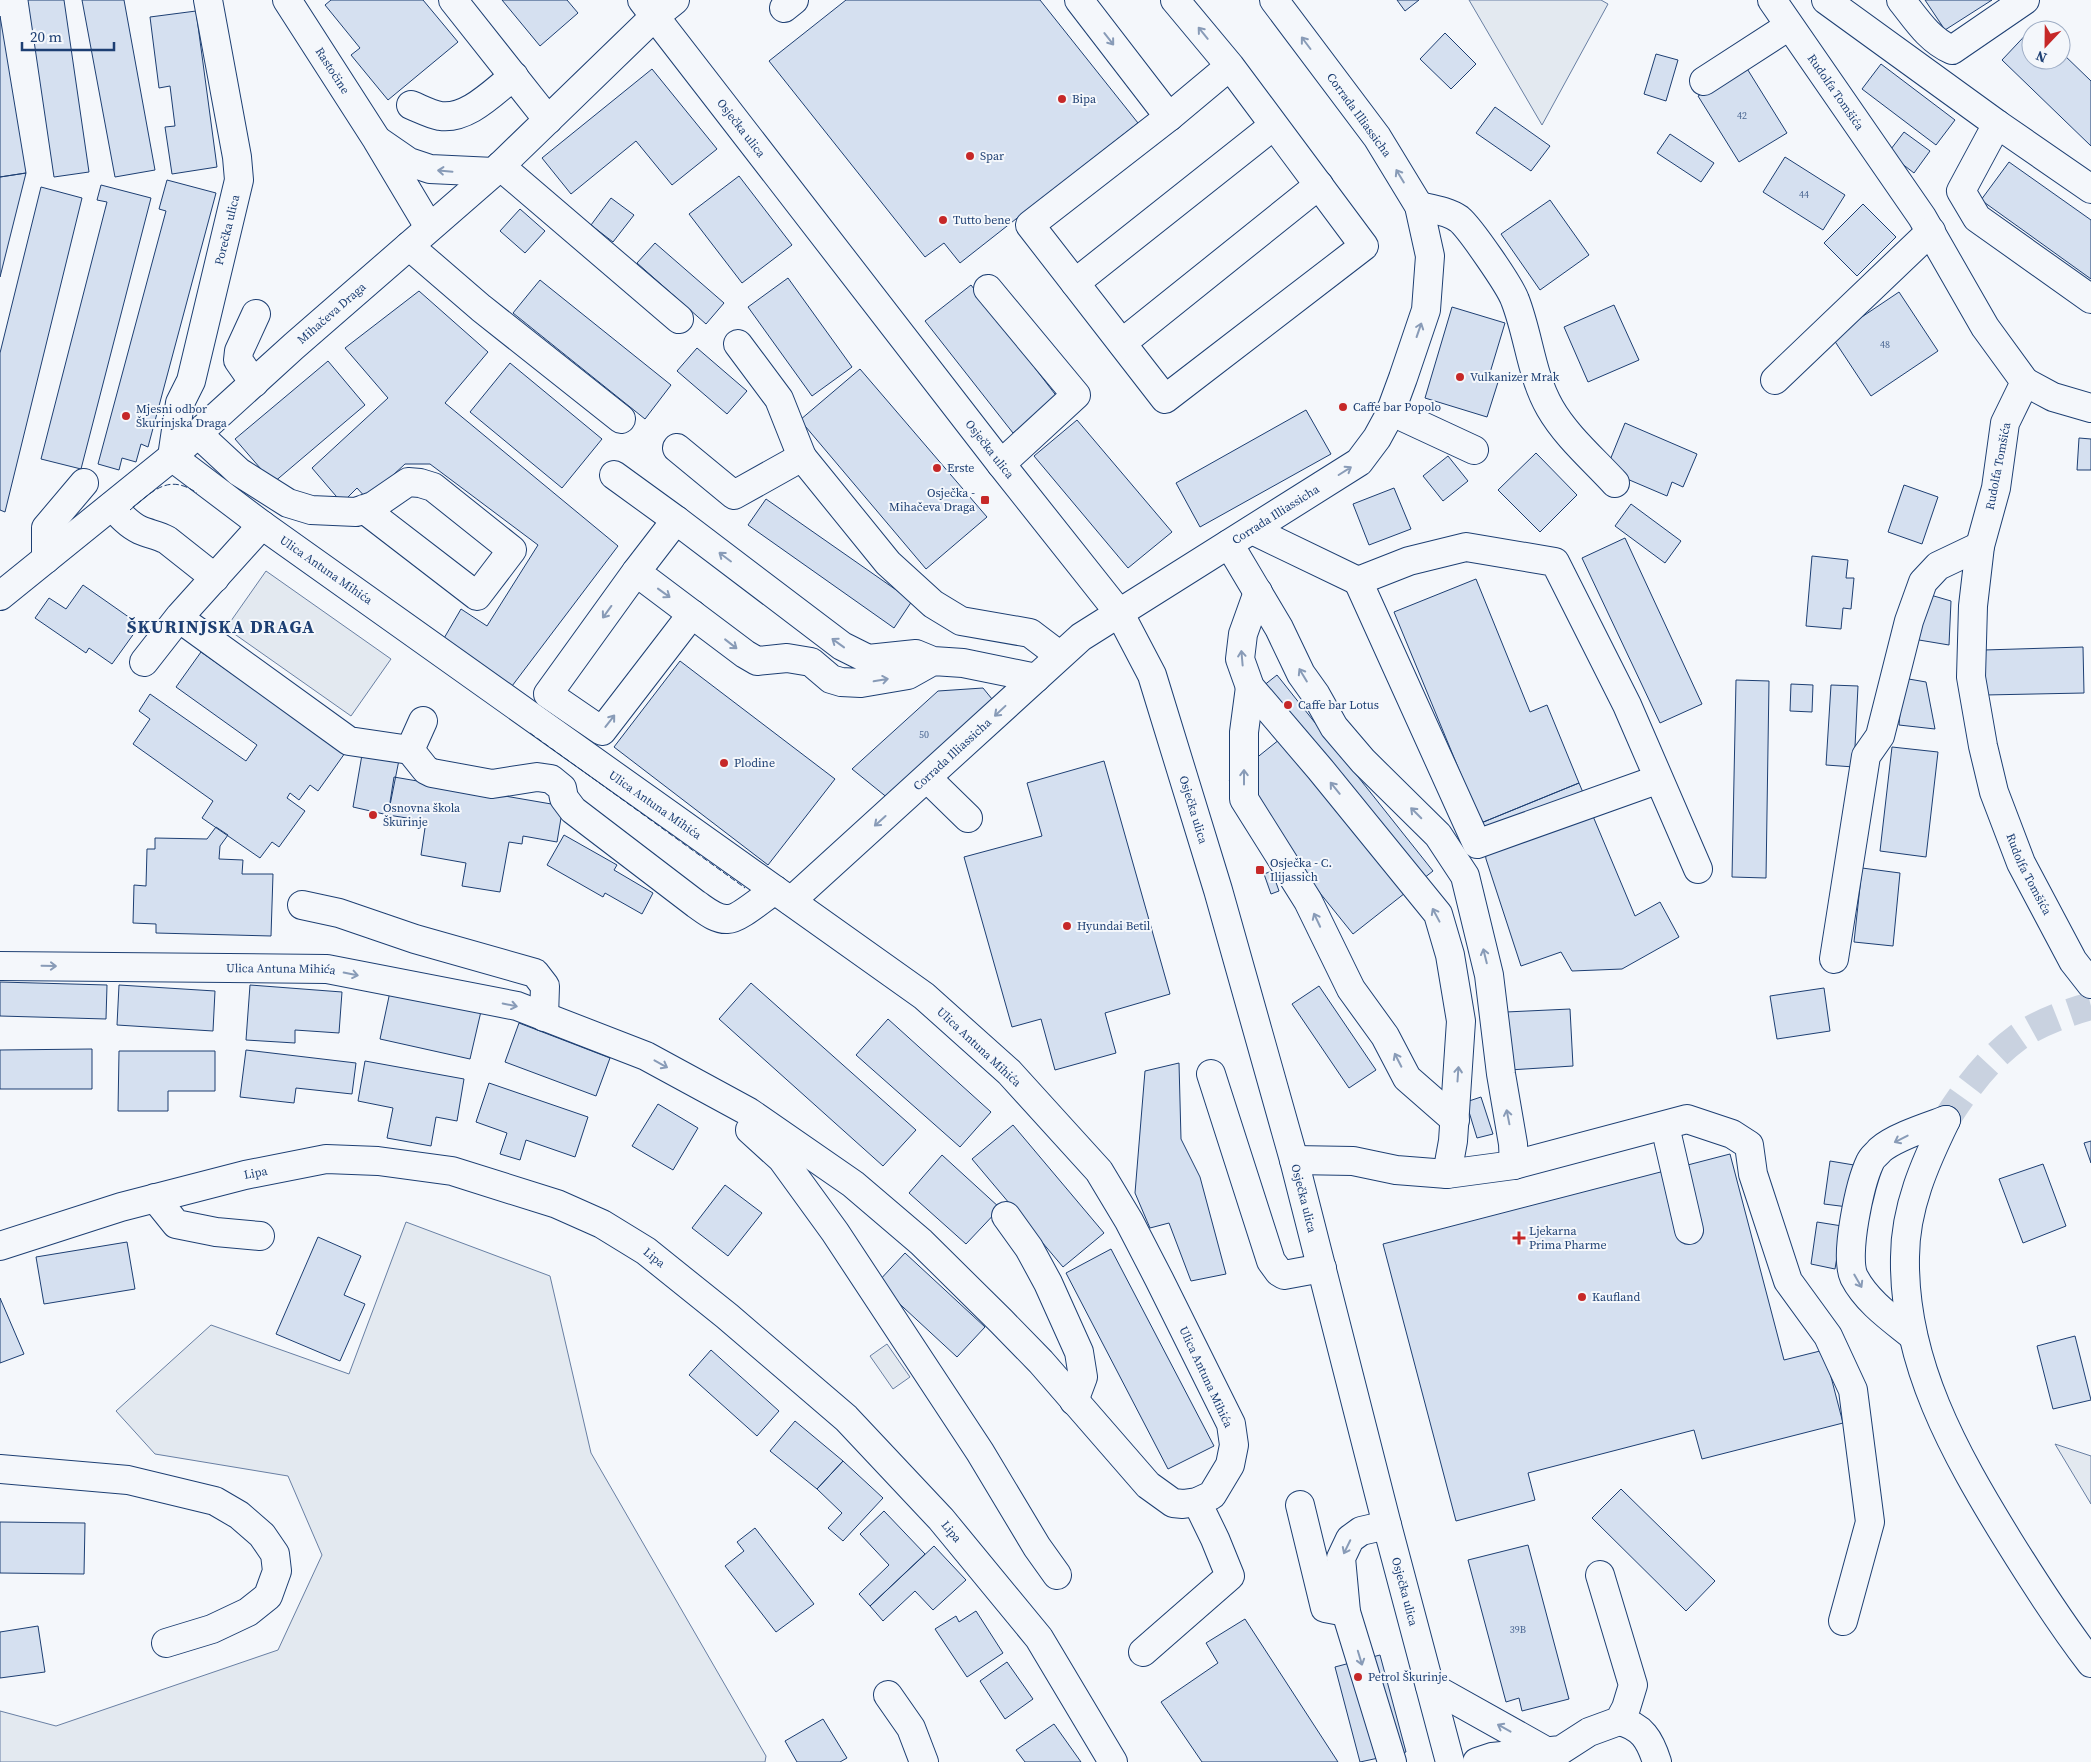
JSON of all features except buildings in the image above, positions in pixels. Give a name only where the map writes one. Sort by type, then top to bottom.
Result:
[{"type":"street","name":"Porečka ulica","points":[[172,457],[180,403],[191,382],[239,180],[237,157],[208,0]]},
{"type":"street","name":"Rastočine","points":[[287,0],[377,140],[429,227]]},
{"type":"street","points":[[452,0],[548,120]]},
{"type":"street","name":"Mihačeva Draga","points":[[0,596],[172,457],[429,227],[497,169],[548,120],[648,9],[675,0]]},
{"type":"street","points":[[1079,0],[1169,117]]},
{"type":"street","points":[[1176,0],[1230,66],[1364,246],[1165,399],[1030,225],[1169,117],[1230,66]]},
{"type":"street","name":"Corrada Illiassicha","points":[[410,750],[426,770],[432,773],[492,784],[538,777],[551,779],[562,788],[564,798],[573,810],[696,904],[714,916],[728,920],[783,896],[927,778],[1081,637],[1358,462],[1377,438],[1390,411],[1426,310],[1430,256],[1419,206],[1377,137],[1274,0]]},
{"type":"street","name":"Rudolfa Tomšića","points":[[1772,0],[1931,231],[1985,327],[2025,382],[2005,423],[1996,488],[1980,546],[1973,606],[1971,677],[1983,746],[1994,792],[2021,863],[2073,961],[2091,984]]},
{"type":"street","points":[[1826,0],[1997,124],[2091,189]]},
{"type":"street","points":[[1901,0],[1922,28],[1939,44],[1952,50],[2025,0]]},
{"type":"street","name":"Osječka ulica","points":[[648,9],[1001,464],[1120,614],[1152,676],[1218,890],[1294,1160],[1387,1525],[1450,1762]]},
{"type":"street","points":[[1704,81],[1789,26]]},
{"type":"street","points":[[411,105],[442,116],[454,115],[468,111],[514,76]]},
{"type":"street","points":[[1997,124],[1961,191],[1977,218],[2091,300]]},
{"type":"street","points":[[1075,283],[1273,126]]},
{"type":"street","name":"Rastočine","points":[[377,140],[409,162],[430,170],[497,169]]},
{"type":"street","points":[[497,169],[679,319]]},
{"type":"street","points":[[1122,343],[1319,185]]},
{"type":"street","points":[[1419,206],[1443,211],[1459,219],[1478,242],[1515,299],[1534,370],[1550,408],[1566,431],[1615,483]]},
{"type":"street","points":[[1774,380],[1931,231]]},
{"type":"street","points":[[408,246],[481,308],[621,419]]},
{"type":"street","points":[[988,289],[1076,395],[1001,464]]},
{"type":"street","points":[[254,383],[238,360],[239,351],[256,314]]},
{"type":"street","points":[[738,344],[779,399],[802,457],[888,563],[933,604],[961,621],[1030,633],[1060,655]]},
{"type":"street","points":[[2025,382],[2053,397],[2091,408]]},
{"type":"street","points":[[1390,411],[1474,450]]},
{"type":"street","points":[[198,434],[239,472],[288,503],[311,510],[356,512],[364,509],[373,506],[408,482],[420,482],[433,488],[512,550],[477,596],[364,509]]},
{"type":"street","points":[[677,448],[734,495],[802,457]]},
{"type":"street","name":"Ulica Antuna Mihića","points":[[0,966],[327,969],[516,1006],[646,1056],[749,1112],[853,1184],[921,1242],[1002,1321],[1148,1485],[1173,1503],[1196,1502],[1212,1496],[1230,1464],[1234,1445],[1231,1424],[1128,1221],[1099,1171],[1009,1072],[924,996],[262,525],[172,457]]},
{"type":"street","points":[[614,475],[842,646],[856,654],[868,659],[916,654],[933,661],[963,663],[1036,678]]},
{"type":"street","points":[[46,559],[46,528],[84,483]]},
{"type":"street","points":[[112,506],[138,530],[158,535],[167,540],[215,578]]},
{"type":"street","points":[[676,520],[548,694],[602,731],[692,614]]},
{"type":"street","points":[[144,662],[180,616],[262,525]]},
{"type":"street","points":[[1252,530],[1358,582],[1477,844],[1659,779]]},
{"type":"street","points":[[1229,544],[1254,601],[1279,628],[1301,674],[1316,694],[1334,727],[1363,761],[1438,835],[1465,876],[1489,974],[1502,1082],[1513,1144],[1514,1165]]},
{"type":"street","points":[[1834,960],[1866,756],[1880,736],[1909,621],[1923,582],[1938,566],[1980,546]]},
{"type":"street","points":[[1358,582],[1409,561],[1466,548],[1555,562],[1627,705],[1698,869]]},
{"type":"street","points":[[636,572],[756,661],[787,658],[811,662],[831,679],[841,682],[861,683],[908,675],[933,661]]},
{"type":"street","points":[[1254,601],[1243,634],[1240,659],[1250,687],[1438,914],[1450,955],[1461,1021],[1454,1141],[1447,1174]]},
{"type":"street","points":[[190,626],[348,741],[410,750],[423,721]]},
{"type":"street","points":[[1250,687],[1244,732],[1244,799],[1308,901],[1351,989],[1385,1036],[1407,1078],[1455,1120]]},
{"type":"street","points":[[927,778],[968,818]]},
{"type":"street","points":[[302,904],[339,913],[415,938],[535,973],[546,986],[544,1017]]},
{"type":"street","points":[[1211,1074],[1271,1261],[1279,1272],[1284,1275],[1322,1268]]},
{"type":"street","points":[[749,1112],[744,1123],[747,1128],[782,1159],[835,1232],[980,1452],[1057,1575]]},
{"type":"street","points":[[1294,1160],[1353,1161],[1396,1170],[1447,1174],[1514,1165],[1687,1119],[1732,1134],[1749,1145],[1753,1174],[1788,1281],[1828,1336],[1853,1390],[1870,1522],[1843,1621]]},
{"type":"street","points":[[1913,1336],[1867,1296],[1854,1276],[1852,1232],[1871,1159],[1882,1148],[1918,1130],[1946,1120],[1928,1156],[1918,1182],[1908,1220],[1904,1256],[1906,1294],[1913,1336],[1936,1410],[1955,1450],[2034,1581],[2091,1663]]},
{"type":"street","points":[[1665,1126],[1689,1230]]},
{"type":"street","name":"Lipa","points":[[0,1246],[121,1207],[245,1175],[326,1159],[378,1161],[452,1171],[557,1204],[602,1224],[646,1251],[727,1316],[846,1418],[941,1519],[1039,1638],[1113,1762]]},
{"type":"street","points":[[155,1198],[176,1224],[216,1232],[260,1236]]},
{"type":"street","points":[[1006,1216],[1048,1282],[1079,1352],[1083,1377],[1074,1401]]},
{"type":"street","points":[[0,1469],[128,1480],[215,1501],[240,1515],[262,1535],[275,1554],[277,1571],[268,1596],[248,1612],[212,1629],[166,1643]]},
{"type":"street","points":[[1143,1652],[1230,1576],[1215,1539],[1196,1502]]},
{"type":"street","points":[[1300,1505],[1325,1608],[1346,1612]]},
{"type":"street","points":[[1387,1525],[1361,1531],[1350,1540],[1341,1558],[1346,1612],[1392,1762]]},
{"type":"street","points":[[1600,1575],[1633,1685],[1626,1708],[1619,1721]]},
{"type":"street","points":[[1430,1686],[1558,1754]]},
{"type":"street","points":[[888,1695],[911,1728],[924,1762]]},
{"type":"street","points":[[1477,1762],[1492,1757],[1558,1754],[1589,1732],[1619,1721],[1633,1724],[1648,1739],[1657,1762]]},
{"type":"shaded area","points":[[1469,0],[1601,0],[1608,4],[1542,125]]},
{"type":"shaded area","points":[[266,571],[391,659],[351,716],[226,628]]},
{"type":"shaded area","points":[[406,1222],[550,1276],[591,1453],[766,1756],[765,1762],[0,1762],[0,1711],[56,1726],[278,1650],[322,1555],[288,1476],[155,1454],[116,1411],[211,1325],[349,1374]]},
{"type":"shaded area","points":[[887,1344],[910,1377],[893,1389],[870,1356]]},
{"type":"shaded area","points":[[2055,1444],[2091,1456],[2091,1504]]},
{"type":"tunnel","points":[[1946,1120],[1977,1076],[2017,1038],[2052,1019],[2091,1006]]},
{"type":"fence","points":[[130,510],[161,487],[178,485],[187,487],[197,493]]},
{"type":"fence","points":[[530,733],[745,888]]},
{"type":"place","name":"Bipa","points":[[1062,99]]},
{"type":"place","name":"Spar","points":[[970,156]]},
{"type":"place","name":"Tutto bene","points":[[943,220]]},
{"type":"place","name":"Vulkanizer Mrak","points":[[1460,377]]},
{"type":"place","name":"Caffe bar Popolo","points":[[1343,407]]},
{"type":"place","name":"Mjesni odbor Škurinjska Draga","points":[[126,416]]},
{"type":"place","name":"Erste","points":[[937,468]]},
{"type":"place","name":"Osječka - Mihačeva Draga","points":[[985,500]]},
{"type":"place","name":"Caffe bar Lotus","points":[[1288,705]]},
{"type":"place","name":"Plodine","points":[[724,763]]},
{"type":"place","name":"Osnovna škola Škurinje","points":[[373,815]]},
{"type":"place","name":"Osječka - C. Ilijassich","points":[[1260,870]]},
{"type":"place","name":"Hyundai Betil","points":[[1067,926]]},
{"type":"place","name":"Ljekarna Prima Pharme","points":[[1519,1238]]},
{"type":"place","name":"Kaufland","points":[[1582,1297]]},
{"type":"place","name":"Petrol Škurinje","points":[[1358,1677]]},
{"type":"district","name":"ŠKURINJSKA DRAGA","points":[[221,626]]}]
